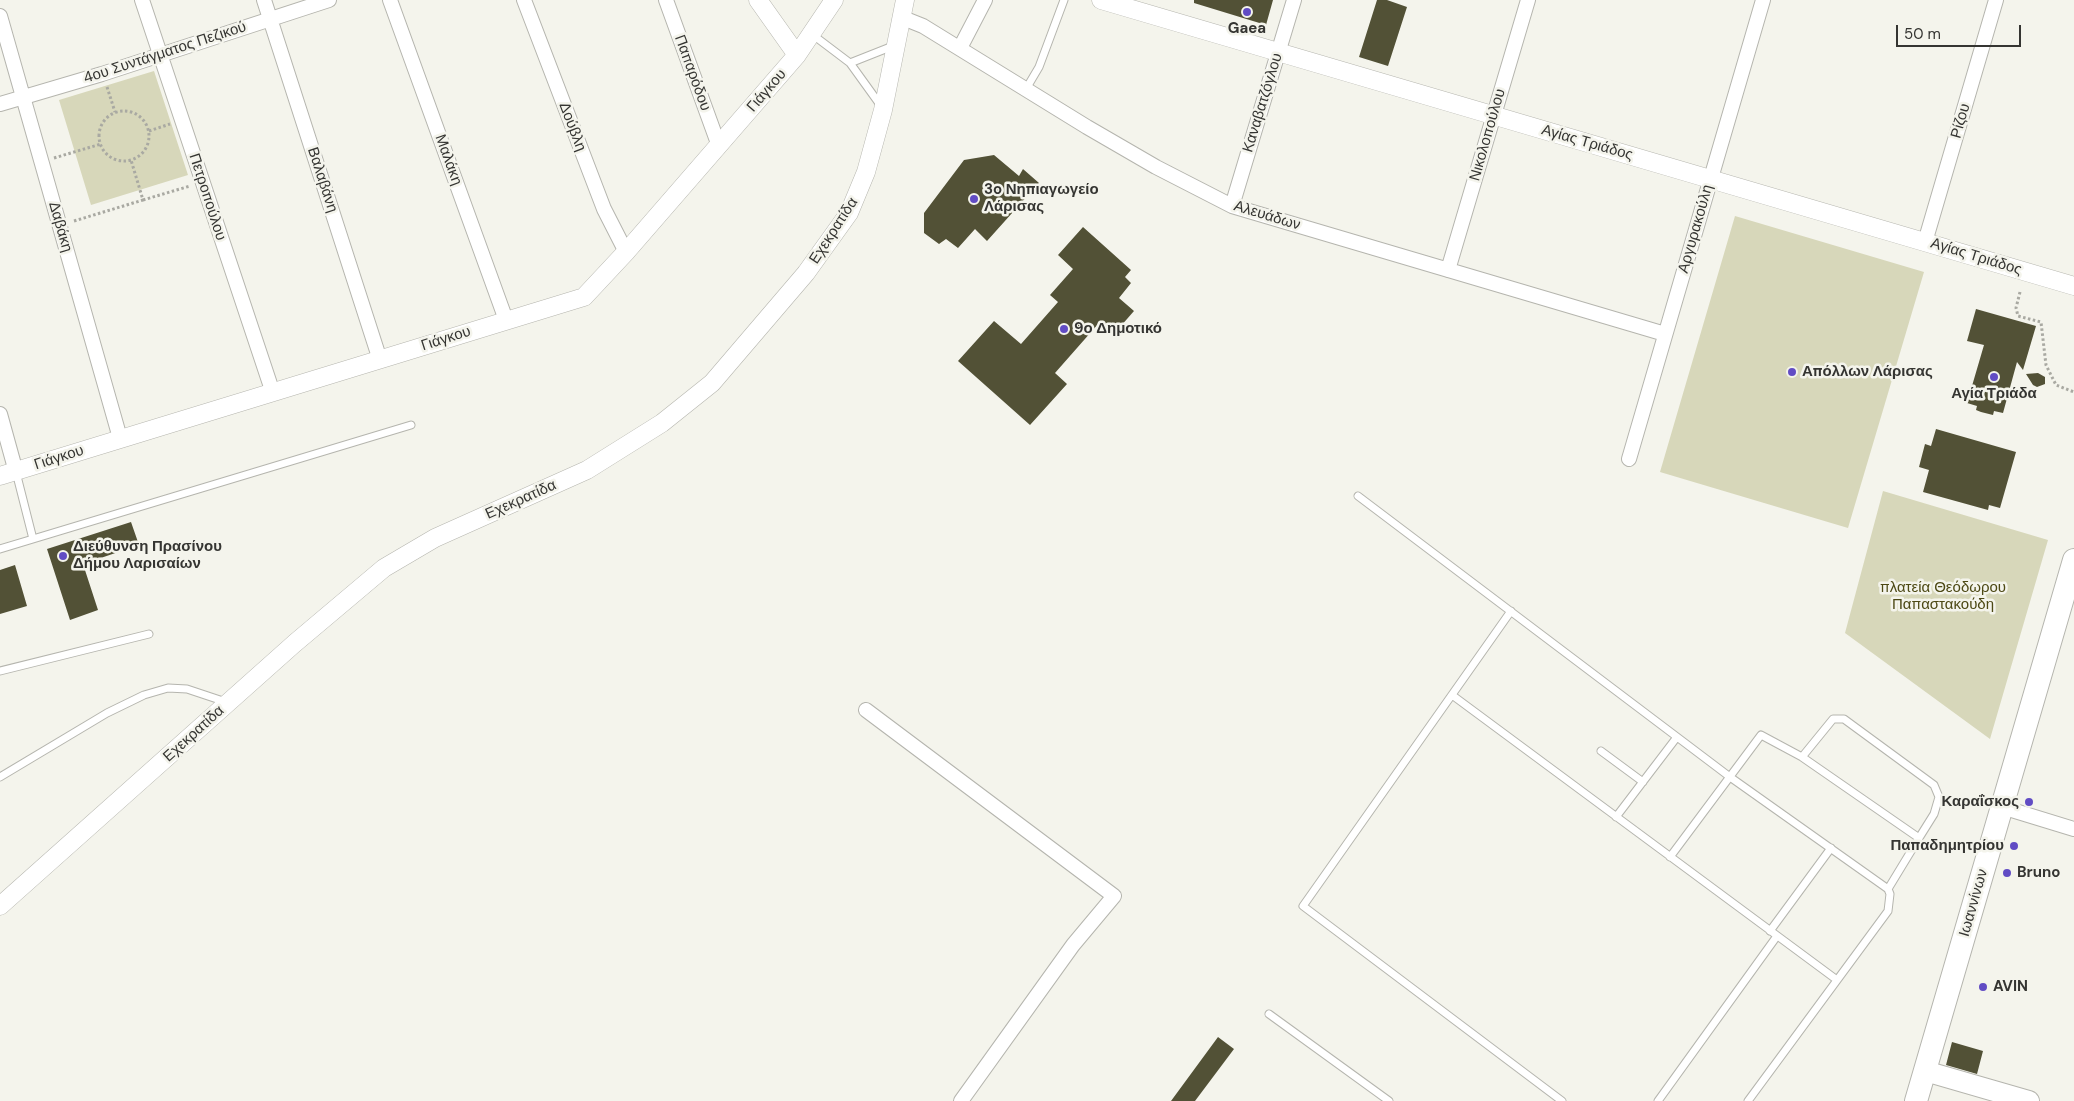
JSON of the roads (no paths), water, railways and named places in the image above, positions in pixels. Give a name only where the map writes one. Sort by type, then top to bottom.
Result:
[{"type":"main road","name":"Ιωαννίνων","points":[[1916,1101],[2074,560]]},
{"type":"main road","points":[[1925,1071],[2028,1101]]},
{"type":"street","name":"Πετροπούλου","points":[[142,0],[273,393]]},
{"type":"street","name":"Βαλαβάνη","points":[[264,0],[380,360]]},
{"type":"street","name":"4ου Συντάγματος Πεζικού","points":[[0,104],[102,74],[329,0]]},
{"type":"street","name":"Μαλάκη","points":[[390,0],[506,320]]},
{"type":"street","name":"Δούβλη","points":[[524,0],[604,208],[626,252]]},
{"type":"street","name":"Παπαρόδου","points":[[666,0],[719,146]]},
{"type":"street","points":[[758,0],[797,55]]},
{"type":"street","name":"Γιάγκου","points":[[8,474],[120,438],[584,297],[626,252],[797,55],[813,34],[834,0]]},
{"type":"street","name":"Εχεκρατίδα","points":[[0,906],[228,703],[384,568],[435,538],[587,470],[662,424],[712,383],[806,273],[849,213],[866,172],[883,110],[898,44],[905,0]]},
{"type":"street","points":[[960,48],[985,0]]},
{"type":"street","name":"Αγίας Τριάδος","points":[[1101,0],[2074,286]]},
{"type":"street","name":"Καναβατζόγλου","points":[[1232,206],[1294,0]]},
{"type":"street","name":"Νικολοπούλου","points":[[1448,270],[1528,0]]},
{"type":"street","name":"Αργυρακούλη","points":[[1629,459],[1763,0]]},
{"type":"street","name":"Ρίζου","points":[[1925,242],[1996,0]]},
{"type":"street","name":"Δαβάκη","points":[[0,16],[120,438]]},
{"type":"street","name":"Αλευάδων","points":[[903,18],[923,26],[1156,167],[1232,206],[1665,334]]},
{"type":"street","points":[[0,414],[8,474]]},
{"type":"street","points":[[866,710],[1114,896],[1073,945],[961,1101]]},
{"type":"street","points":[[2002,807],[2074,829]]},
{"type":"lane","points":[[1026,89],[1039,66],[1064,0]]},
{"type":"lane","points":[[813,34],[850,63],[883,110]]},
{"type":"lane","points":[[850,63],[898,44]]},
{"type":"lane","points":[[0,550],[411,425]]},
{"type":"lane","points":[[8,474],[34,539]]},
{"type":"lane","points":[[1358,496],[1730,777],[1888,889],[1890,894],[1888,911],[1748,1101]]},
{"type":"lane","points":[[1511,612],[1303,906],[1562,1101]]},
{"type":"lane","points":[[0,671],[149,634]]},
{"type":"lane","points":[[0,776],[107,713],[144,695],[168,688],[187,689],[228,703]]},
{"type":"lane","points":[[1452,695],[1837,980]]},
{"type":"lane","points":[[1802,757],[1833,719],[1844,719],[1934,785],[1939,797],[1934,814],[1888,889]]},
{"type":"lane","points":[[1670,857],[1761,735],[1802,757],[1919,838]]},
{"type":"lane","points":[[1616,817],[1677,737]]},
{"type":"lane","points":[[1601,751],[1643,782]]},
{"type":"lane","points":[[1658,1101],[1832,848]]},
{"type":"lane","points":[[1269,1014],[1389,1101]]},
{"type":"place","name":"Gaea","points":[[1247,12]]},
{"type":"place","name":"3o Νηπιαγωγείο Λάρισας","points":[[974,199]]},
{"type":"place","name":"9ο Δημοτικό","points":[[1064,329]]},
{"type":"place","name":"Απόλλων Λάρισας","points":[[1792,372]]},
{"type":"place","name":"Αγία Τριάδα","points":[[1994,377]]},
{"type":"place","name":"Διεύθυνση Πρασίνου Δήμου Λαρισαίων","points":[[63,556]]},
{"type":"place","name":"Καραΐσκος","points":[[2029,802]]},
{"type":"place","name":"Παπαδημητρίου","points":[[2014,846]]},
{"type":"place","name":"Bruno","points":[[2007,873]]},
{"type":"place","name":"AVIN","points":[[1983,987]]},
{"type":"park label","name":"πλατεία Θεόδωρου Παπαστακούδη","points":[[1943,596]]}]
